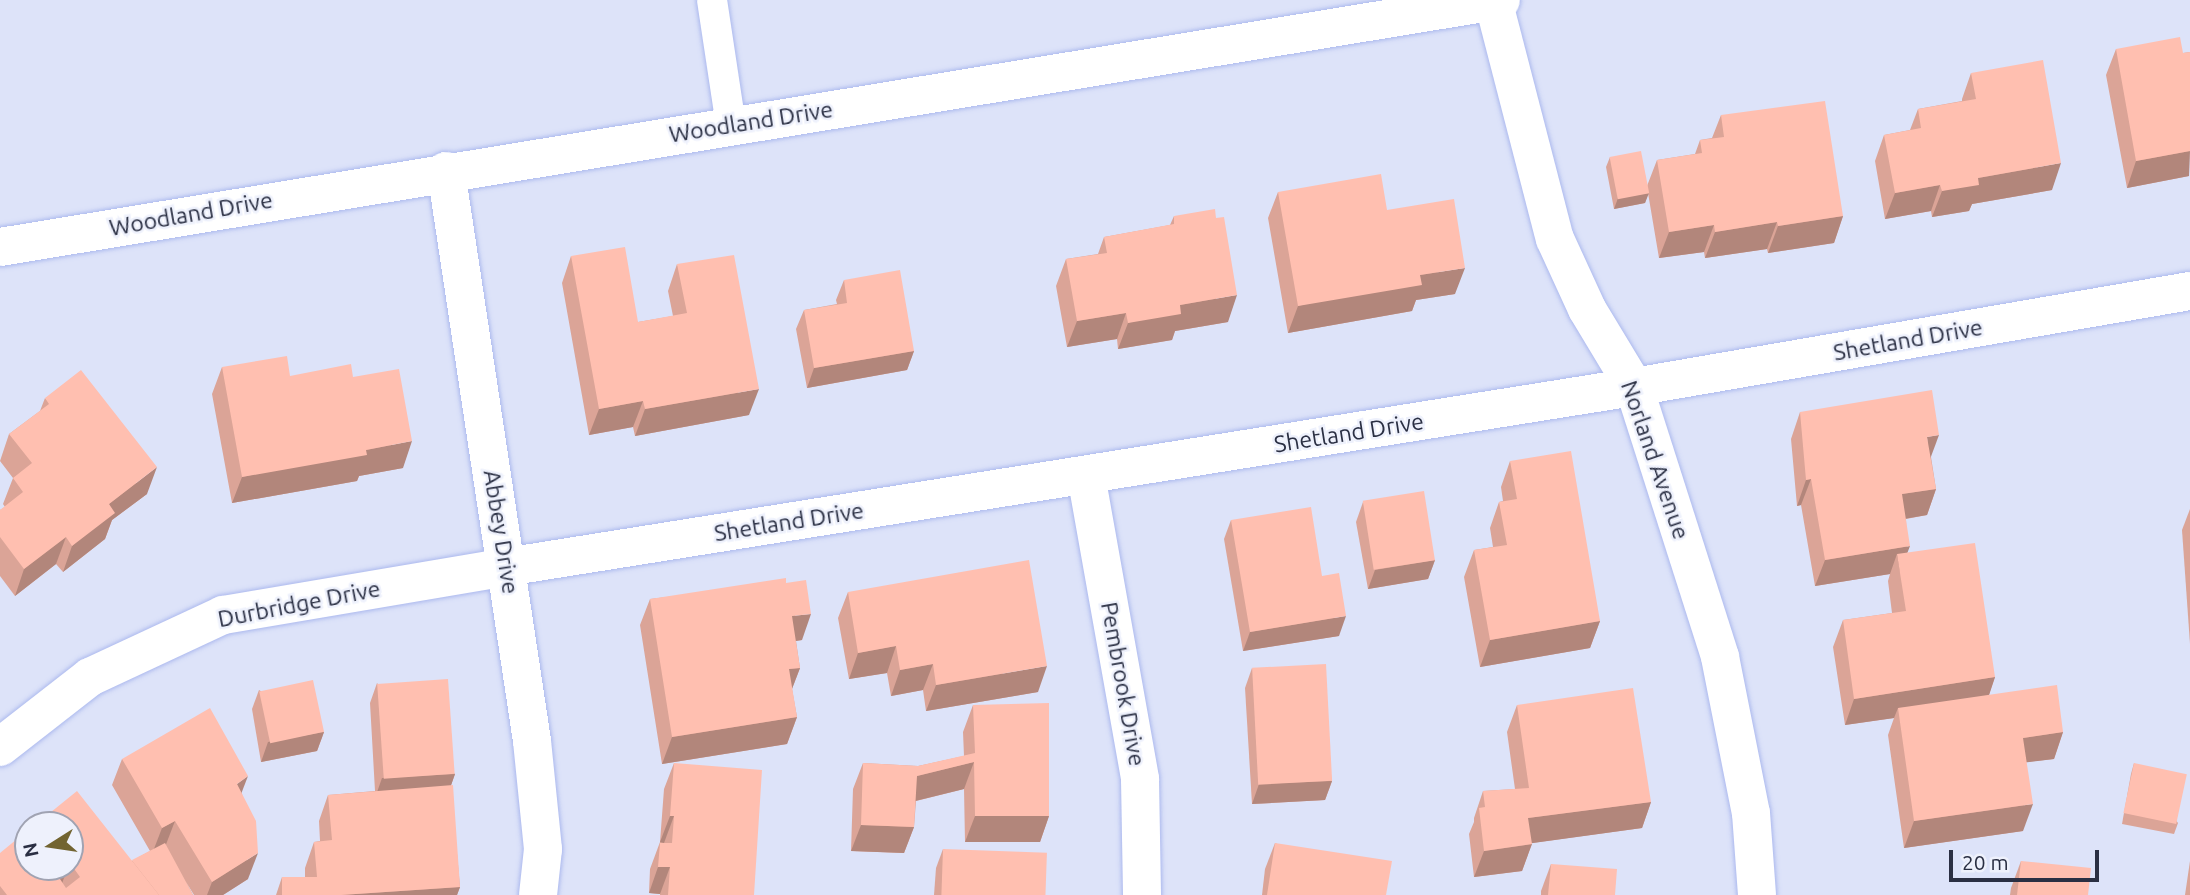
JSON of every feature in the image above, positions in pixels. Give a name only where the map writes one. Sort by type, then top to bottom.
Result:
[{"type":"street","name":"Woodland Drive","points":[[0,247],[446,171],[1496,0]]},
{"type":"street","name":"Norland Avenue","points":[[1496,0],[1555,239],[1587,309],[1633,387],[1720,657],[1751,813],[1757,895]]},
{"type":"street","name":"Abbey Drive","points":[[446,171],[534,754],[543,849],[538,895]]},
{"type":"street","name":"Shetland Drive","points":[[506,566],[1633,387],[2190,291]]},
{"type":"street","name":"Pembrook Drive","points":[[1086,475],[1140,779],[1142,895]]},
{"type":"street","name":"Durbridge Drive","points":[[0,747],[90,677],[223,615],[506,566]]},
{"type":"lane","points":[[712,0],[731,125]]},
{"type":"building","points":[[2180,37],[2183,53],[2190,52],[2190,151],[2136,161],[2116,49]]},
{"type":"building","points":[[2043,60],[2061,163],[1978,178],[1979,185],[1942,191],[1940,185],[1895,193],[1884,135],[1921,128],[1918,109],[1976,99],[1971,73]]},
{"type":"building","points":[[1825,101],[1843,216],[1778,226],[1777,222],[1715,232],[1714,225],[1669,232],[1657,160],[1702,153],[1700,140],[1724,137],[1721,115]]},
{"type":"building","points":[[1641,151],[1649,193],[1618,199],[1610,157]]},
{"type":"building","points":[[1381,174],[1387,210],[1454,199],[1465,268],[1420,275],[1422,285],[1298,306],[1278,192]]},
{"type":"building","points":[[1215,209],[1216,218],[1224,217],[1237,295],[1180,305],[1181,314],[1128,323],[1126,313],[1077,321],[1066,259],[1107,253],[1104,237],[1174,224],[1174,216]]},
{"type":"building","points":[[625,247],[638,322],[687,313],[677,264],[734,255],[759,389],[645,409],[643,401],[599,409],[571,256]]},
{"type":"building","points":[[900,270],[914,351],[814,368],[804,310],[847,303],[844,280]]},
{"type":"building","points":[[287,356],[290,376],[351,364],[353,377],[399,369],[412,441],[366,450],[367,455],[242,477],[222,367]]},
{"type":"building","points":[[81,370],[157,467],[109,504],[115,513],[72,546],[66,537],[24,569],[0,537],[0,510],[23,492],[13,478],[32,463],[9,434],[49,404],[45,398]]},
{"type":"building","points":[[1932,390],[1939,435],[1927,437],[1936,489],[1902,494],[1910,546],[1825,560],[1811,479],[1806,480],[1800,412]]},
{"type":"building","points":[[1571,451],[1600,621],[1490,640],[1474,550],[1507,545],[1499,502],[1517,499],[1510,461]]},
{"type":"building","points":[[1424,491],[1435,560],[1374,570],[1363,501]]},
{"type":"building","points":[[1311,507],[1322,576],[1339,573],[1346,616],[1250,632],[1231,520]]},
{"type":"building","points":[[1975,543],[1995,677],[1854,699],[1843,620],[1906,611],[1897,554]]},
{"type":"building","points":[[1029,560],[1047,666],[936,685],[933,664],[900,670],[896,646],[858,653],[848,592]]},
{"type":"building","points":[[786,578],[786,583],[806,580],[811,614],[792,616],[800,668],[789,669],[797,717],[672,737],[650,599]]},
{"type":"building","points":[[1326,664],[1332,781],[1258,785],[1252,668]]},
{"type":"building","points":[[448,679],[455,774],[384,779],[377,684]]},
{"type":"building","points":[[313,680],[324,732],[270,743],[259,691]]},
{"type":"building","points":[[2057,685],[2063,732],[2023,738],[2033,804],[1914,821],[1898,708]]},
{"type":"building","points":[[1633,688],[1651,802],[1528,818],[1532,844],[1484,851],[1479,808],[1485,807],[1483,791],[1529,788],[1517,705]]},
{"type":"building","points":[[1049,703],[1049,816],[975,816],[974,762],[917,776],[914,827],[861,825],[863,763],[918,766],[975,753],[973,705]]},
{"type":"building","points":[[210,708],[248,776],[237,784],[256,821],[258,853],[212,882],[175,821],[162,828],[122,759]]},
{"type":"building","points":[[674,763],[762,770],[754,895],[668,895],[670,867],[658,867],[660,843],[672,843],[674,816],[670,816]]},
{"type":"building","points":[[2134,763],[2187,774],[2176,824],[2123,813]]},
{"type":"building","points":[[453,785],[460,887],[341,895],[282,895],[282,877],[317,877],[314,842],[332,840],[328,795]]},
{"type":"building","points":[[77,791],[159,895],[7,895],[0,886],[0,853],[14,842],[14,881],[61,881],[66,888],[75,881],[84,881],[84,811],[52,811]]},
{"type":"building","points":[[165,843],[193,895],[159,895],[133,862],[132,860]]},
{"type":"building","points":[[1275,843],[1392,861],[1386,895],[1267,895]]},
{"type":"building","points":[[943,849],[1047,853],[1045,895],[941,895]]},
{"type":"building","points":[[2021,861],[2091,868],[2088,895],[2017,895]]},
{"type":"building","points":[[1551,864],[1617,869],[1615,895],[1548,895]]}]
